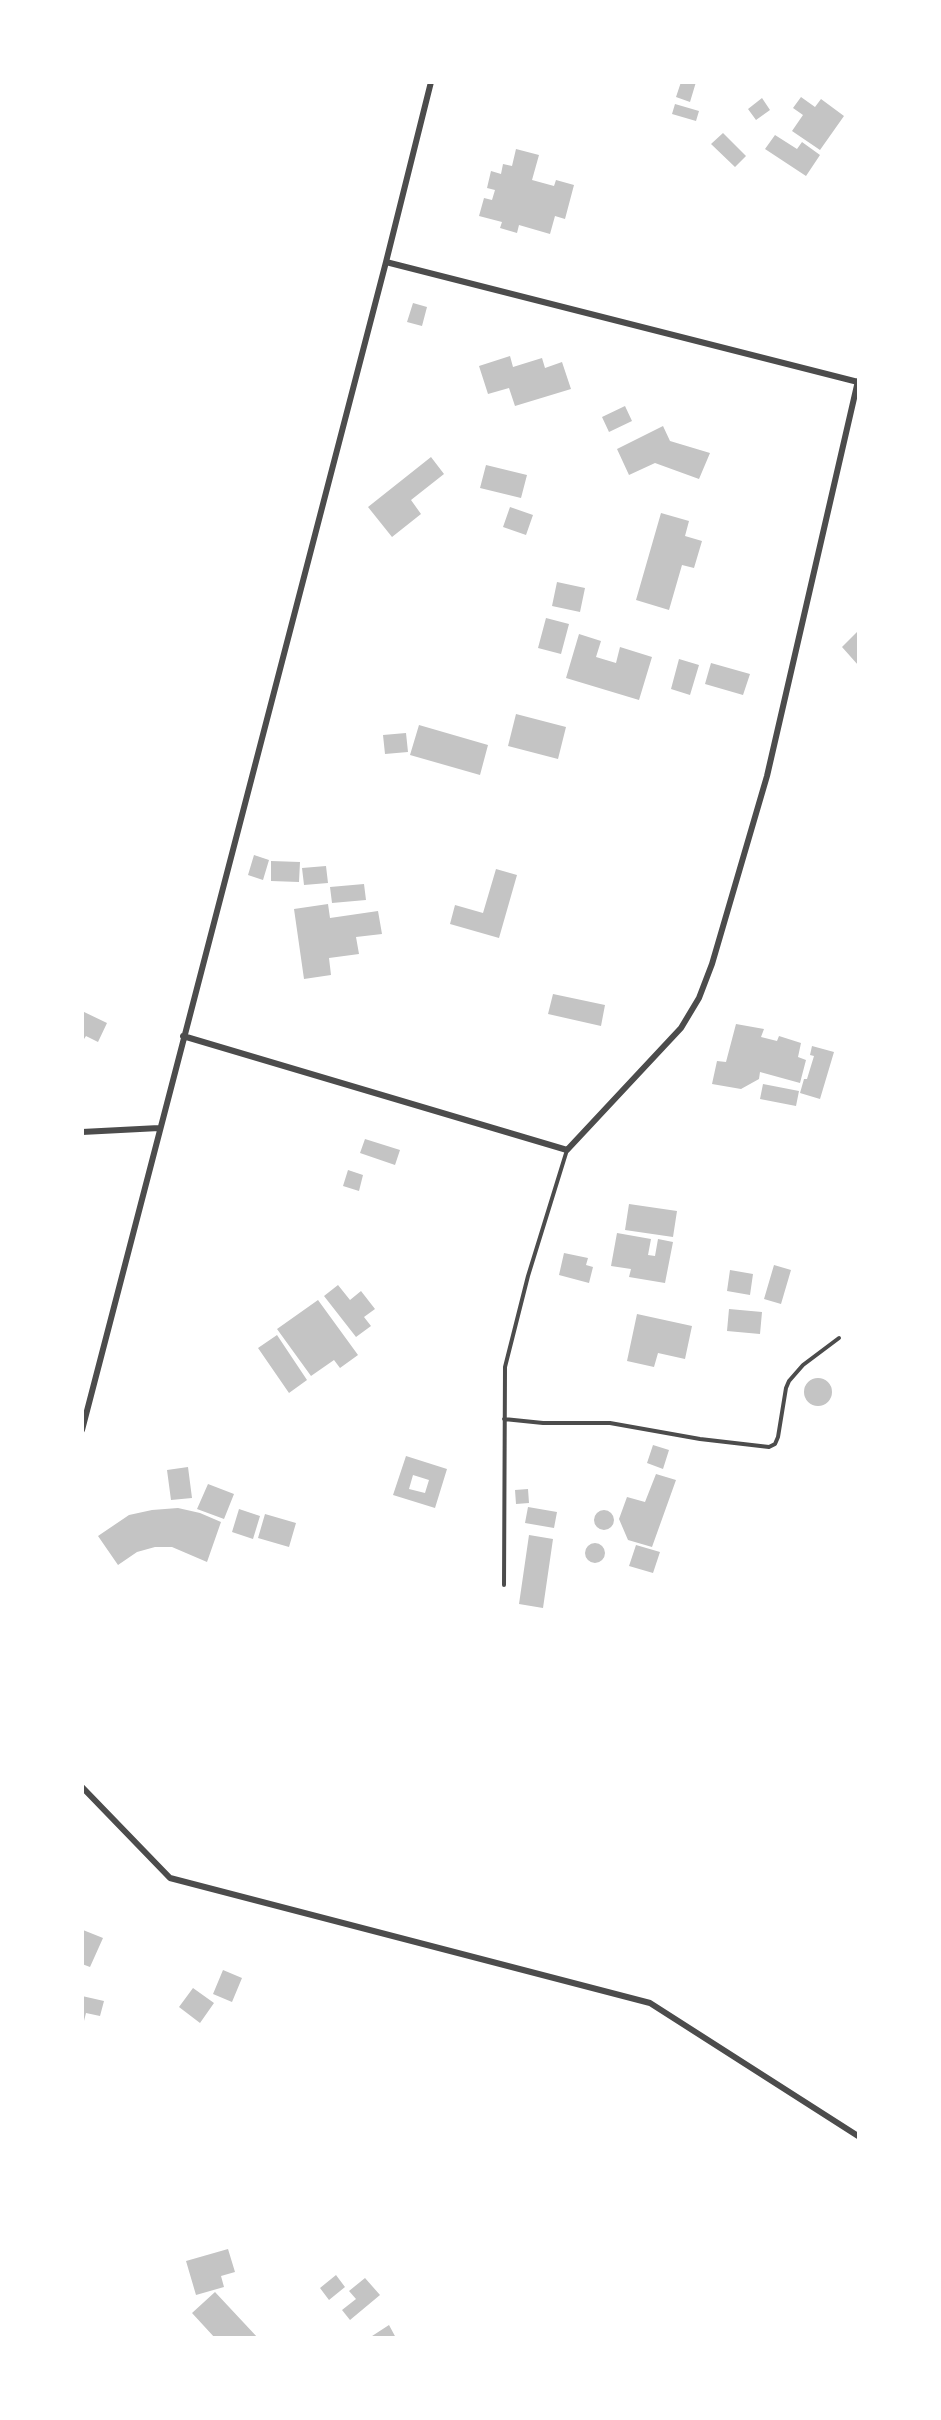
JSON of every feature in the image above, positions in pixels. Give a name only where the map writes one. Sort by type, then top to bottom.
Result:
[{"type":"street","points":[[82,1430],[431,82]]},
{"type":"street","points":[[183,1036],[567,1150],[681,1028],[699,998],[712,964],[767,776],[858,382],[386,262]]},
{"type":"street","points":[[82,1132],[159,1128]]},
{"type":"street","points":[[82,1787],[170,1878],[650,2003],[858,2136]]},
{"type":"lane","points":[[504,1585],[505,1367],[567,1150]]},
{"type":"lane","points":[[504,1419],[543,1423],[610,1423],[700,1439],[769,1447],[775,1444],[778,1437],[789,1381],[803,1365],[839,1338]]},
{"type":"building","points":[[681,82],[696,82],[690,102],[676,97]]},
{"type":"building","points":[[801,97],[815,107],[821,99],[844,116],[820,150],[792,131],[803,115],[793,108]]},
{"type":"building","points":[[762,98],[770,110],[756,120],[748,109]]},
{"type":"building","points":[[675,104],[699,111],[696,121],[672,114]]},
{"type":"building","points":[[723,133],[746,156],[735,167],[711,144]]},
{"type":"building","points":[[775,135],[797,149],[802,142],[820,155],[806,176],[765,149]]},
{"type":"building","points":[[516,149],[539,155],[532,180],[554,186],[556,180],[574,185],[565,219],[555,216],[550,234],[519,225],[517,233],[500,228],[502,222],[479,216],[484,198],[492,200],[495,190],[487,188],[491,171],[501,174],[503,164],[512,166]]},
{"type":"building","points":[[413,303],[427,307],[422,326],[407,322]]},
{"type":"building","points":[[510,356],[513,367],[542,358],[545,368],[562,362],[571,389],[515,406],[509,388],[488,394],[479,366]]},
{"type":"building","points":[[625,406],[632,421],[609,432],[602,417]]},
{"type":"building","points":[[663,426],[670,441],[710,453],[699,479],[655,463],[629,475],[617,449]]},
{"type":"building","points":[[431,457],[444,474],[411,500],[421,514],[392,537],[368,507]]},
{"type":"building","points":[[486,465],[527,475],[521,498],[480,488]]},
{"type":"building","points":[[510,507],[533,515],[526,535],[503,527]]},
{"type":"building","points":[[661,513],[689,521],[685,536],[702,541],[694,568],[682,565],[669,610],[636,600]]},
{"type":"building","points":[[557,582],[585,588],[580,612],[552,606]]},
{"type":"building","points":[[546,618],[569,624],[561,654],[538,648]]},
{"type":"building","points":[[858,631],[858,665],[842,647]]},
{"type":"building","points":[[579,634],[601,641],[596,657],[616,663],[620,647],[652,657],[639,700],[566,678]]},
{"type":"building","points":[[679,659],[699,665],[690,695],[671,689]]},
{"type":"building","points":[[711,663],[750,674],[743,695],[705,684]]},
{"type":"building","points":[[516,714],[566,727],[558,759],[508,746]]},
{"type":"building","points":[[419,725],[488,745],[480,775],[410,755]]},
{"type":"building","points":[[406,733],[408,752],[385,754],[383,735]]},
{"type":"building","points":[[254,855],[269,860],[263,880],[248,875]]},
{"type":"building","points":[[271,861],[300,862],[299,882],[271,881]]},
{"type":"building","points":[[326,866],[328,883],[304,885],[302,868]]},
{"type":"building","points":[[496,869],[517,875],[499,938],[450,924],[455,905],[483,913]]},
{"type":"building","points":[[364,884],[366,900],[332,903],[330,887]]},
{"type":"building","points":[[328,904],[330,918],[378,911],[382,934],[356,937],[359,954],[329,958],[331,975],[304,979],[294,909]]},
{"type":"building","points":[[553,994],[605,1005],[601,1026],[548,1014]]},
{"type":"building","points":[[82,1011],[107,1023],[98,1042],[86,1036],[82,1042]]},
{"type":"building","points":[[736,1024],[764,1029],[761,1037],[777,1041],[779,1036],[801,1043],[798,1057],[806,1060],[800,1083],[760,1072],[759,1079],[741,1089],[712,1084],[717,1061],[726,1062]]},
{"type":"building","points":[[812,1046],[834,1052],[820,1099],[800,1093],[814,1056],[810,1055]]},
{"type":"building","points":[[763,1084],[799,1091],[796,1106],[760,1099]]},
{"type":"building","points":[[365,1139],[400,1150],[395,1165],[360,1153]]},
{"type":"building","points":[[348,1170],[363,1175],[359,1191],[343,1186]]},
{"type":"building","points":[[629,1204],[677,1211],[673,1237],[625,1230]]},
{"type":"building","points":[[617,1233],[651,1239],[648,1255],[655,1256],[658,1239],[673,1242],[665,1283],[629,1277],[631,1269],[611,1266]]},
{"type":"building","points":[[564,1253],[588,1258],[586,1265],[593,1267],[589,1283],[559,1275]]},
{"type":"building","points":[[774,1265],[791,1270],[781,1304],[764,1299]]},
{"type":"building","points":[[730,1270],[753,1274],[750,1295],[727,1291]]},
{"type":"building","points":[[338,1285],[350,1300],[361,1291],[375,1309],[364,1317],[371,1326],[356,1337],[324,1296]]},
{"type":"building","points":[[318,1300],[358,1355],[340,1368],[334,1360],[311,1376],[277,1329]]},
{"type":"building","points":[[729,1309],[762,1312],[760,1334],[727,1331]]},
{"type":"building","points":[[637,1314],[692,1326],[685,1359],[658,1353],[654,1367],[627,1361]]},
{"type":"building","points":[[277,1335],[307,1380],[289,1393],[258,1348]]},
{"type":"building","points":[[818,1378],[828,1382],[832,1392],[828,1402],[818,1406],[808,1402],[804,1392],[808,1382]]},
{"type":"building","points":[[653,1445],[669,1450],[663,1469],[647,1463]]},
{"type":"building","points":[[406,1456],[447,1469],[435,1508],[393,1495]],"holes":[[[413,1475],[429,1480],[425,1493],[409,1489]]]},
{"type":"building","points":[[188,1467],[192,1498],[171,1500],[167,1470]]},
{"type":"building","points":[[656,1474],[676,1480],[652,1547],[628,1540],[619,1519],[627,1497],[645,1502]]},
{"type":"building","points":[[208,1484],[234,1494],[224,1519],[197,1509]]},
{"type":"building","points":[[528,1489],[529,1503],[516,1504],[515,1490]]},
{"type":"building","points":[[528,1507],[557,1512],[554,1528],[525,1523]]},
{"type":"building","points":[[178,1508],[200,1513],[221,1522],[207,1562],[172,1547],[155,1547],[137,1552],[118,1565],[98,1536],[129,1515]]},
{"type":"building","points":[[239,1509],[260,1516],[253,1539],[232,1532]]},
{"type":"building","points":[[604,1510],[611,1513],[614,1520],[611,1527],[604,1530],[597,1527],[594,1520],[597,1513]]},
{"type":"building","points":[[265,1514],[296,1523],[289,1547],[258,1538]]},
{"type":"building","points":[[529,1535],[553,1539],[543,1608],[519,1604]]},
{"type":"building","points":[[595,1543],[602,1546],[605,1553],[602,1560],[595,1563],[588,1560],[585,1553],[588,1546]]},
{"type":"building","points":[[636,1545],[660,1552],[653,1573],[629,1566]]},
{"type":"building","points":[[83,1930],[103,1938],[90,1967],[82,1964]]},
{"type":"building","points":[[223,1970],[242,1978],[232,2002],[213,1994]]},
{"type":"building","points":[[193,1988],[214,2003],[200,2023],[179,2007]]},
{"type":"building","points":[[82,1996],[104,2001],[100,2016],[86,2013],[83,2025]]},
{"type":"building","points":[[228,2249],[235,2272],[221,2276],[224,2287],[196,2295],[186,2261]]},
{"type":"building","points":[[336,2275],[345,2287],[329,2300],[320,2288]]},
{"type":"building","points":[[365,2278],[380,2295],[350,2320],[342,2310],[356,2299],[349,2291]]},
{"type":"building","points":[[215,2292],[258,2338],[215,2338],[192,2313]]},
{"type":"building","points":[[389,2325],[396,2338],[369,2338]]}]
